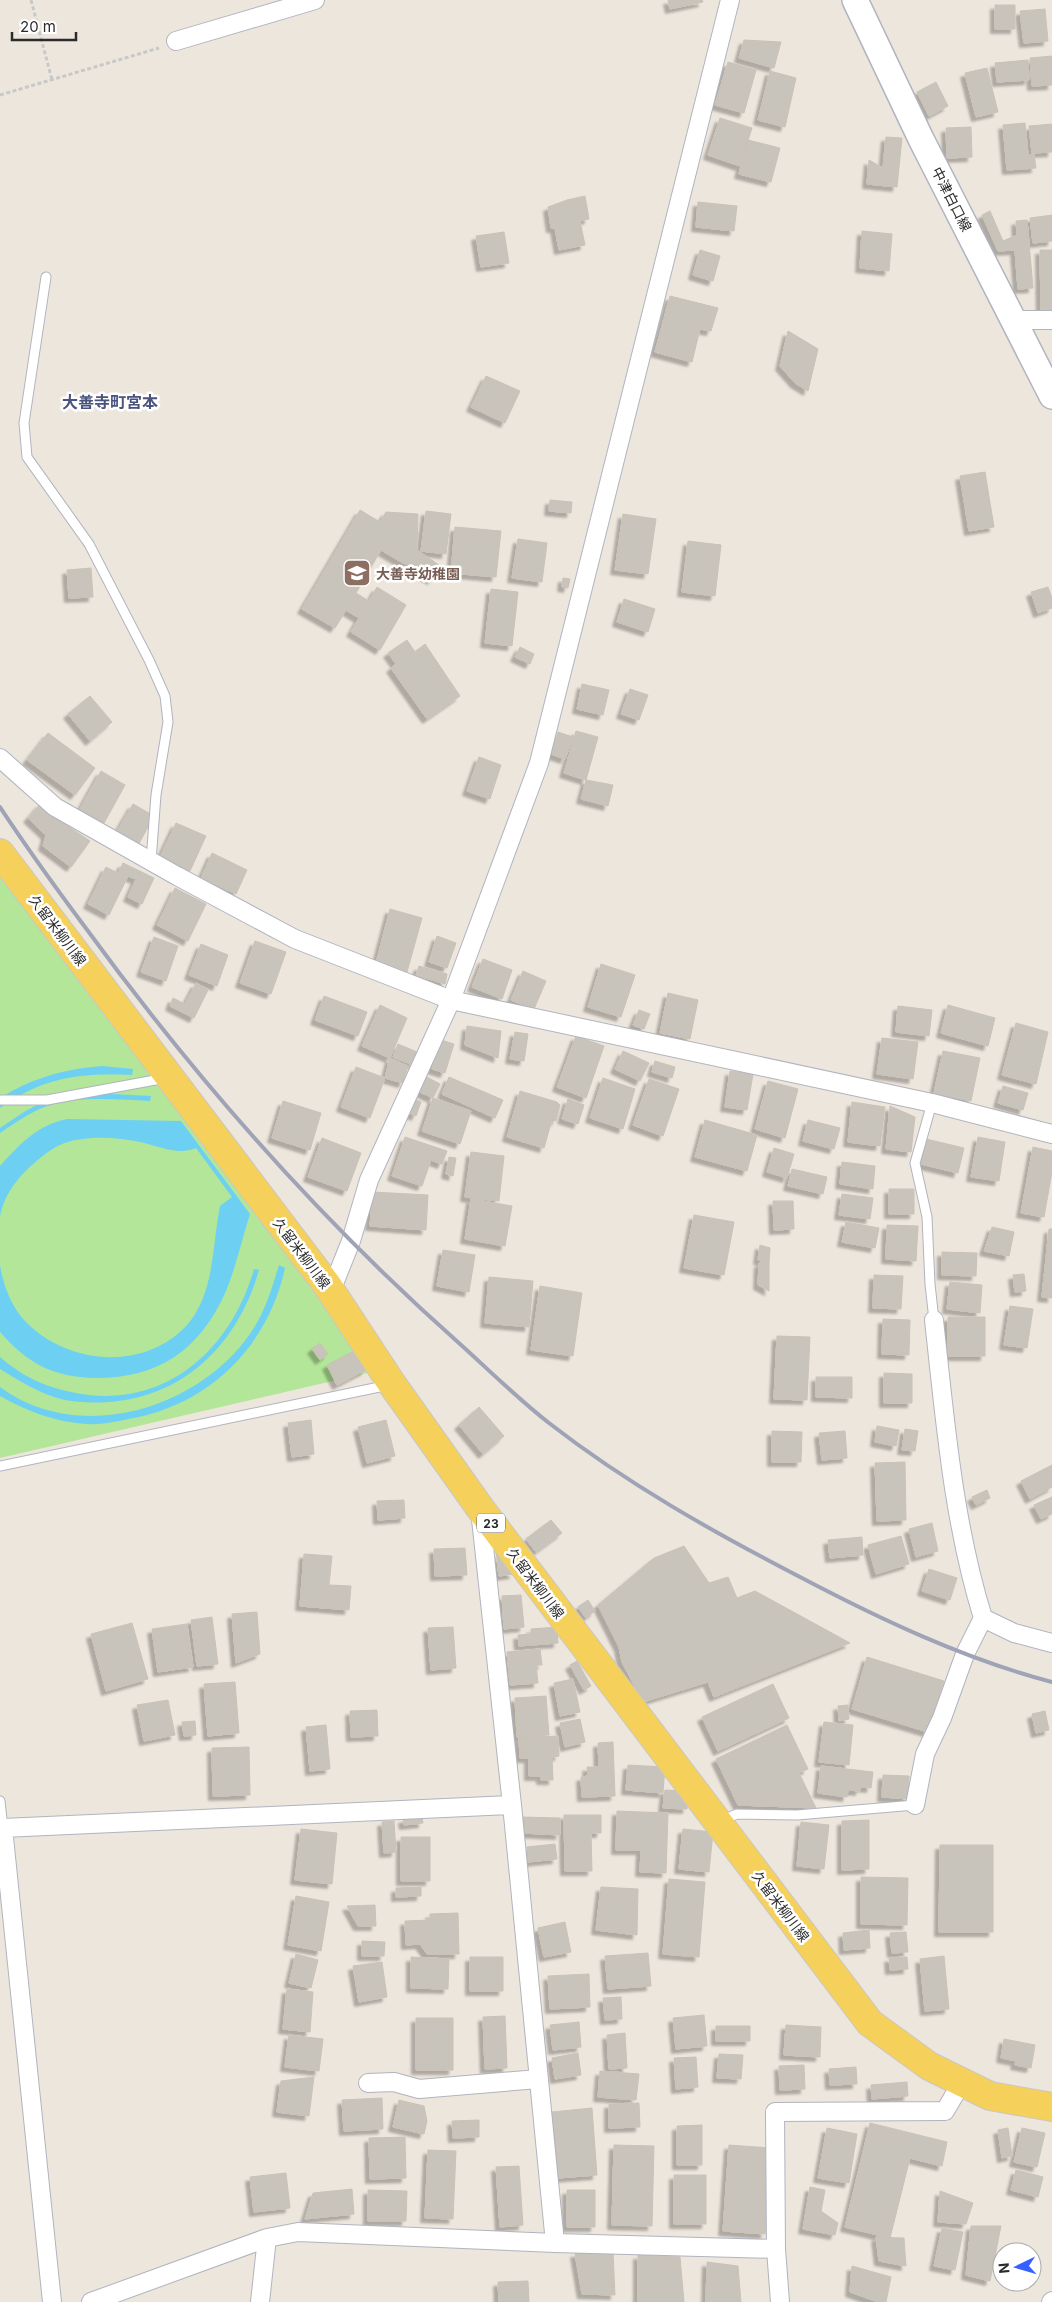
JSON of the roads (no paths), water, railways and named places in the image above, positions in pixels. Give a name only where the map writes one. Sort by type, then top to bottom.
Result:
[{"type":"main road","name":"中津白口線","points":[[855,0],[921,139],[1052,396]]},
{"type":"main road","name":"久留米柳川線","points":[[0,853],[327,1285],[392,1384],[480,1508],[870,2023],[929,2066],[990,2096],[1052,2107]]},
{"type":"street","points":[[169,44],[315,0]]},
{"type":"street","points":[[327,1285],[333,1286],[350,1241],[368,1180],[451,1000],[539,763],[730,0]]},
{"type":"street","points":[[1013,320],[1052,320]]},
{"type":"street","points":[[0,758],[55,807],[296,939],[451,1000],[932,1103],[1052,1134]]},
{"type":"street","points":[[915,1806],[926,1754],[942,1718],[965,1654],[983,1618],[974,1590],[950,1465],[934,1320]]},
{"type":"street","points":[[480,1508],[512,1805],[555,2243]]},
{"type":"street","points":[[983,1618],[1014,1633],[1052,1643]]},
{"type":"street","points":[[52,2302],[3,1828],[512,1805]]},
{"type":"street","points":[[368,2083],[394,2082],[419,2089],[538,2079]]},
{"type":"street","points":[[780,2302],[776,2249],[775,2112],[945,2111],[962,2082]]},
{"type":"street","points":[[92,2302],[267,2238],[298,2232],[555,2243],[776,2249]]},
{"type":"street","points":[[260,2302],[267,2238]]},
{"type":"lane","points":[[46,277],[24,423],[27,457],[89,544],[149,660],[165,696],[168,722],[156,795],[151,861]]},
{"type":"lane","points":[[0,1100],[47,1100],[169,1077]]},
{"type":"lane","points":[[932,1103],[915,1164],[927,1218],[930,1284],[934,1320]]},
{"type":"lane","points":[[0,1466],[392,1384]]},
{"type":"lane","points":[[0,1801],[3,1828]]},
{"type":"lane","points":[[717,1822],[737,1814],[797,1815],[915,1806]]},
{"type":"water","points":[[102,1066],[133,1069],[132,1075],[79,1076],[47,1083],[31,1089],[0,1108],[0,1098],[36,1080],[75,1069]]},
{"type":"water","points":[[112,1094],[151,1096],[150,1101],[90,1099],[54,1104],[33,1112],[0,1133],[0,1128],[42,1103],[72,1096]]},
{"type":"water","points":[[67,1119],[181,1121],[250,1214],[236,1263],[216,1312],[204,1329],[175,1357],[139,1373],[119,1377],[96,1378],[67,1375],[42,1367],[21,1353],[0,1332],[0,1265],[5,1287],[15,1308],[24,1320],[41,1335],[61,1346],[83,1354],[105,1357],[128,1356],[149,1350],[169,1340],[187,1325],[196,1312],[208,1284],[220,1206],[232,1197],[196,1148],[175,1151],[131,1140],[89,1138],[60,1145],[32,1165],[12,1188],[4,1202],[0,1217],[0,1166],[29,1137],[47,1126]]},
{"type":"water","points":[[279,1265],[285,1268],[277,1297],[265,1323],[249,1347],[230,1368],[208,1386],[184,1401],[157,1412],[102,1424],[91,1424],[52,1418],[31,1411],[0,1396],[0,1387],[31,1404],[63,1414],[98,1416],[132,1411],[165,1401],[196,1384],[224,1363],[247,1338],[253,1330],[270,1294]]},
{"type":"water","points":[[254,1269],[259,1270],[250,1296],[238,1320],[223,1341],[206,1360],[186,1376],[163,1389],[138,1398],[110,1402],[73,1401],[61,1399],[29,1386],[0,1369],[0,1357],[24,1375],[52,1387],[71,1392],[104,1396],[134,1393],[162,1384],[187,1370],[209,1350],[228,1326],[243,1299]]},
{"type":"railway","points":[[0,807],[52,883],[127,983],[215,1093],[261,1146],[358,1248],[408,1297],[537,1414],[608,1466],[671,1506],[800,1577],[923,1637],[987,1662],[1052,1682]]},
{"type":"place","name":"大善寺幼稚園","points":[[357,573]]},
{"type":"district","name":"大善寺町宮本","points":[[110,402]]}]
